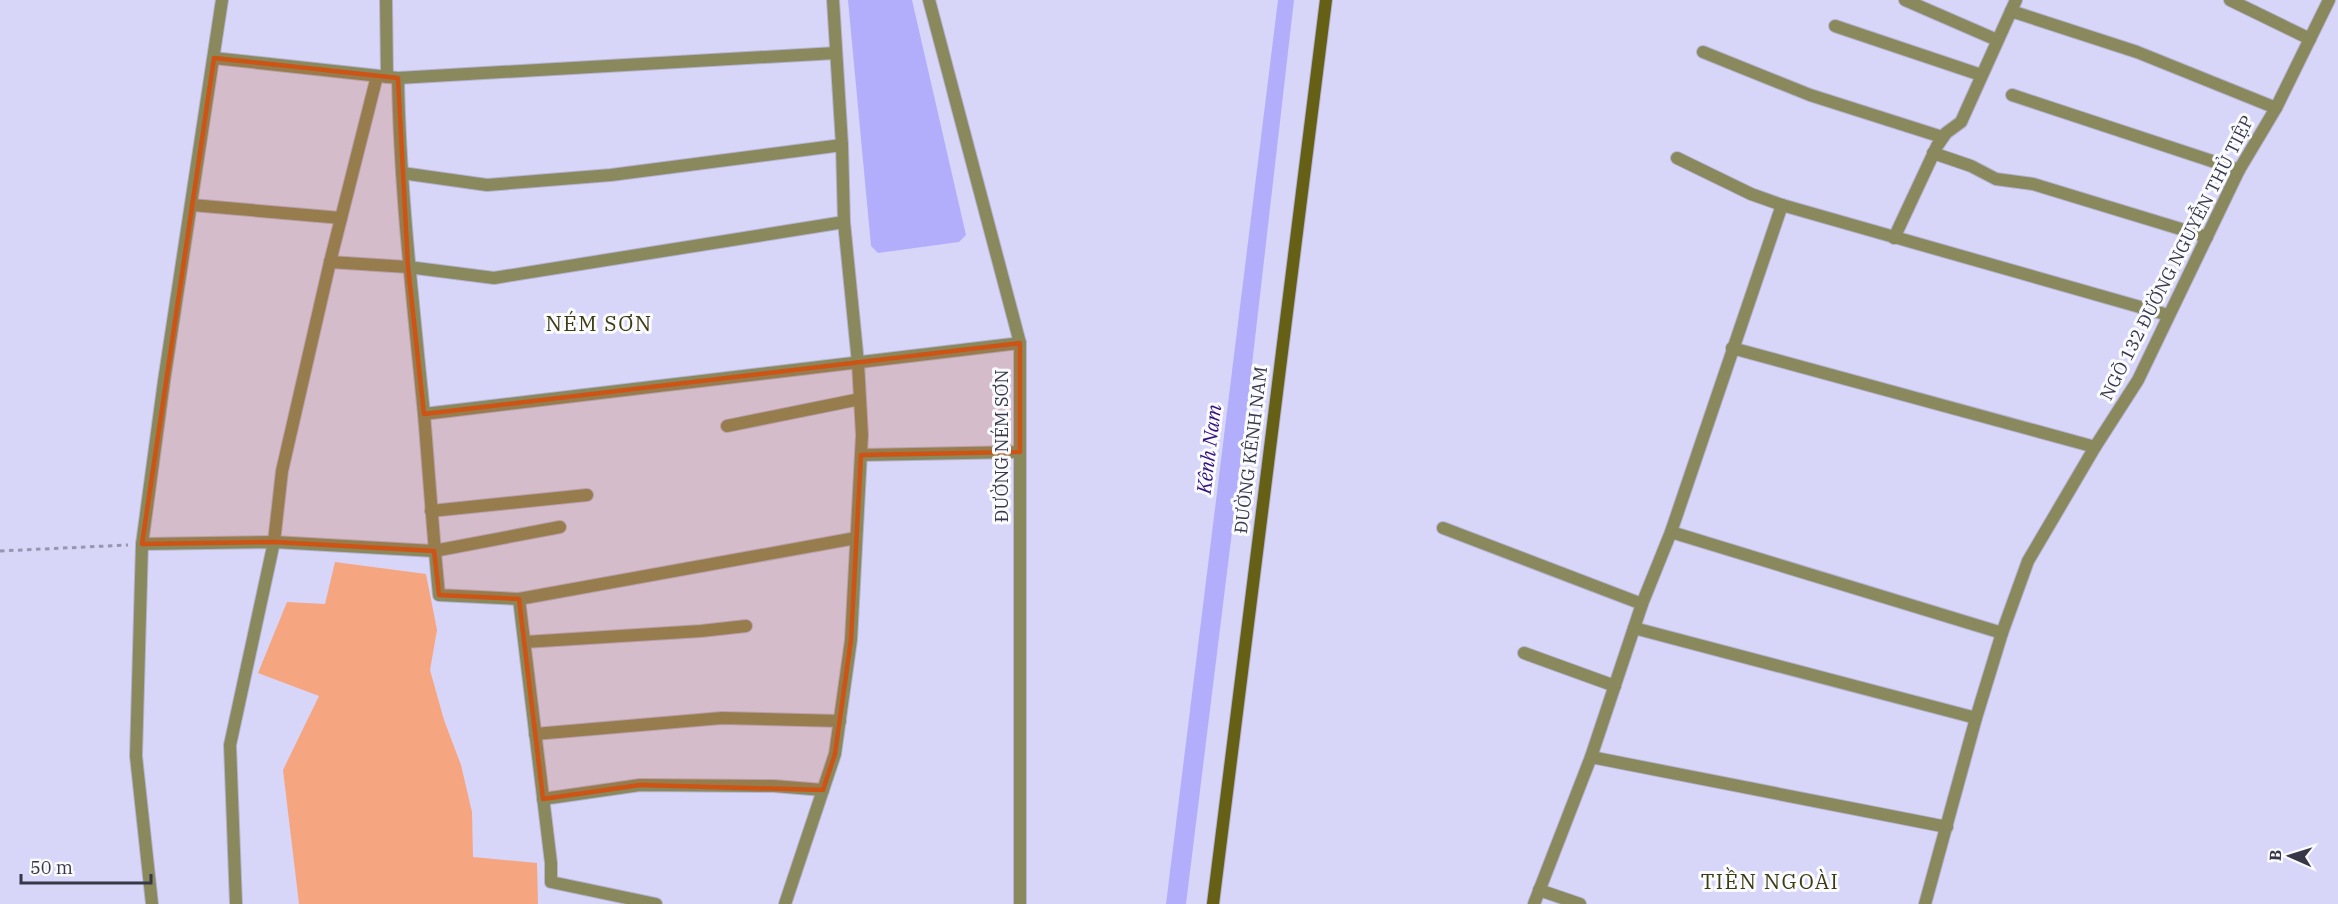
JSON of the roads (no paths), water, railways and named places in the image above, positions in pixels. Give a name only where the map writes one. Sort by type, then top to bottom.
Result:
[{"type":"main road","name":"ĐƯỜNG KÊNH NAM","points":[[1213,904],[1326,0]]},
{"type":"street","points":[[152,904],[136,756],[142,544],[164,381],[222,0]]},
{"type":"street","points":[[386,0],[387,77],[402,173],[408,267],[424,414],[439,595],[519,599],[856,538]]},
{"type":"street","points":[[785,904],[835,754],[851,640],[861,455],[858,363],[844,222],[833,0]]},
{"type":"street","name":"ĐƯỜNG NÉM SƠN","points":[[929,0],[1020,343],[1020,904]]},
{"type":"street","points":[[1905,0],[1997,40]]},
{"type":"street","points":[[2230,0],[2310,39]]},
{"type":"street","name":"NGÕ 132 ĐƯỜNG NGUYỄN THỦ TIỆP","points":[[1925,904],[1976,718],[2002,633],[2028,561],[2095,447],[2138,380],[2239,170],[2276,108],[2329,0]]},
{"type":"street","points":[[1894,238],[1942,137],[1961,122],[2014,5],[2276,108]]},
{"type":"street","points":[[1835,26],[1981,75]]},
{"type":"street","points":[[1703,52],[1810,95],[1942,137]]},
{"type":"street","points":[[214,58],[387,77],[836,53]]},
{"type":"street","points":[[236,904],[230,745],[274,542],[282,471],[330,262],[341,218],[387,77]]},
{"type":"street","points":[[2012,95],[2239,170]]},
{"type":"street","points":[[402,173],[487,185],[611,175],[842,146]]},
{"type":"street","points":[[1933,153],[1971,166],[1996,179],[2033,184],[2207,237]]},
{"type":"street","points":[[1677,158],[1751,194],[1782,205],[2168,315]]},
{"type":"street","points":[[192,205],[341,218]]},
{"type":"street","points":[[1534,904],[1591,757],[1642,604],[1671,532],[1782,205]]},
{"type":"street","points":[[330,262],[408,267],[494,278],[844,222]]},
{"type":"street","points":[[424,414],[1020,343]]},
{"type":"street","points":[[1732,348],[2095,447]]},
{"type":"street","points":[[727,426],[860,399]]},
{"type":"street","points":[[861,455],[1020,452]]},
{"type":"street","points":[[431,511],[587,495]]},
{"type":"street","points":[[142,544],[274,542],[434,551],[561,527]]},
{"type":"street","points":[[1443,528],[1642,604]]},
{"type":"street","points":[[1671,532],[2002,633]]},
{"type":"street","points":[[519,599],[551,882],[656,904]]},
{"type":"street","points":[[525,642],[746,626]]},
{"type":"street","points":[[1634,628],[1976,718]]},
{"type":"street","points":[[1524,653],[1614,686]]},
{"type":"street","points":[[535,734],[722,718],[840,721]]},
{"type":"street","points":[[1591,757],[1947,827]]},
{"type":"street","points":[[543,799],[640,785],[774,786],[823,790]]},
{"type":"street","points":[[1539,890],[1580,904]]},
{"type":"district","name":"NÉM SƠN","points":[[599,324]]},
{"type":"district","name":"TIỀN NGOÀI","points":[[1770,882]]},
{"type":"water label","name":"Kênh Nam","points":[[1209,449]]}]
